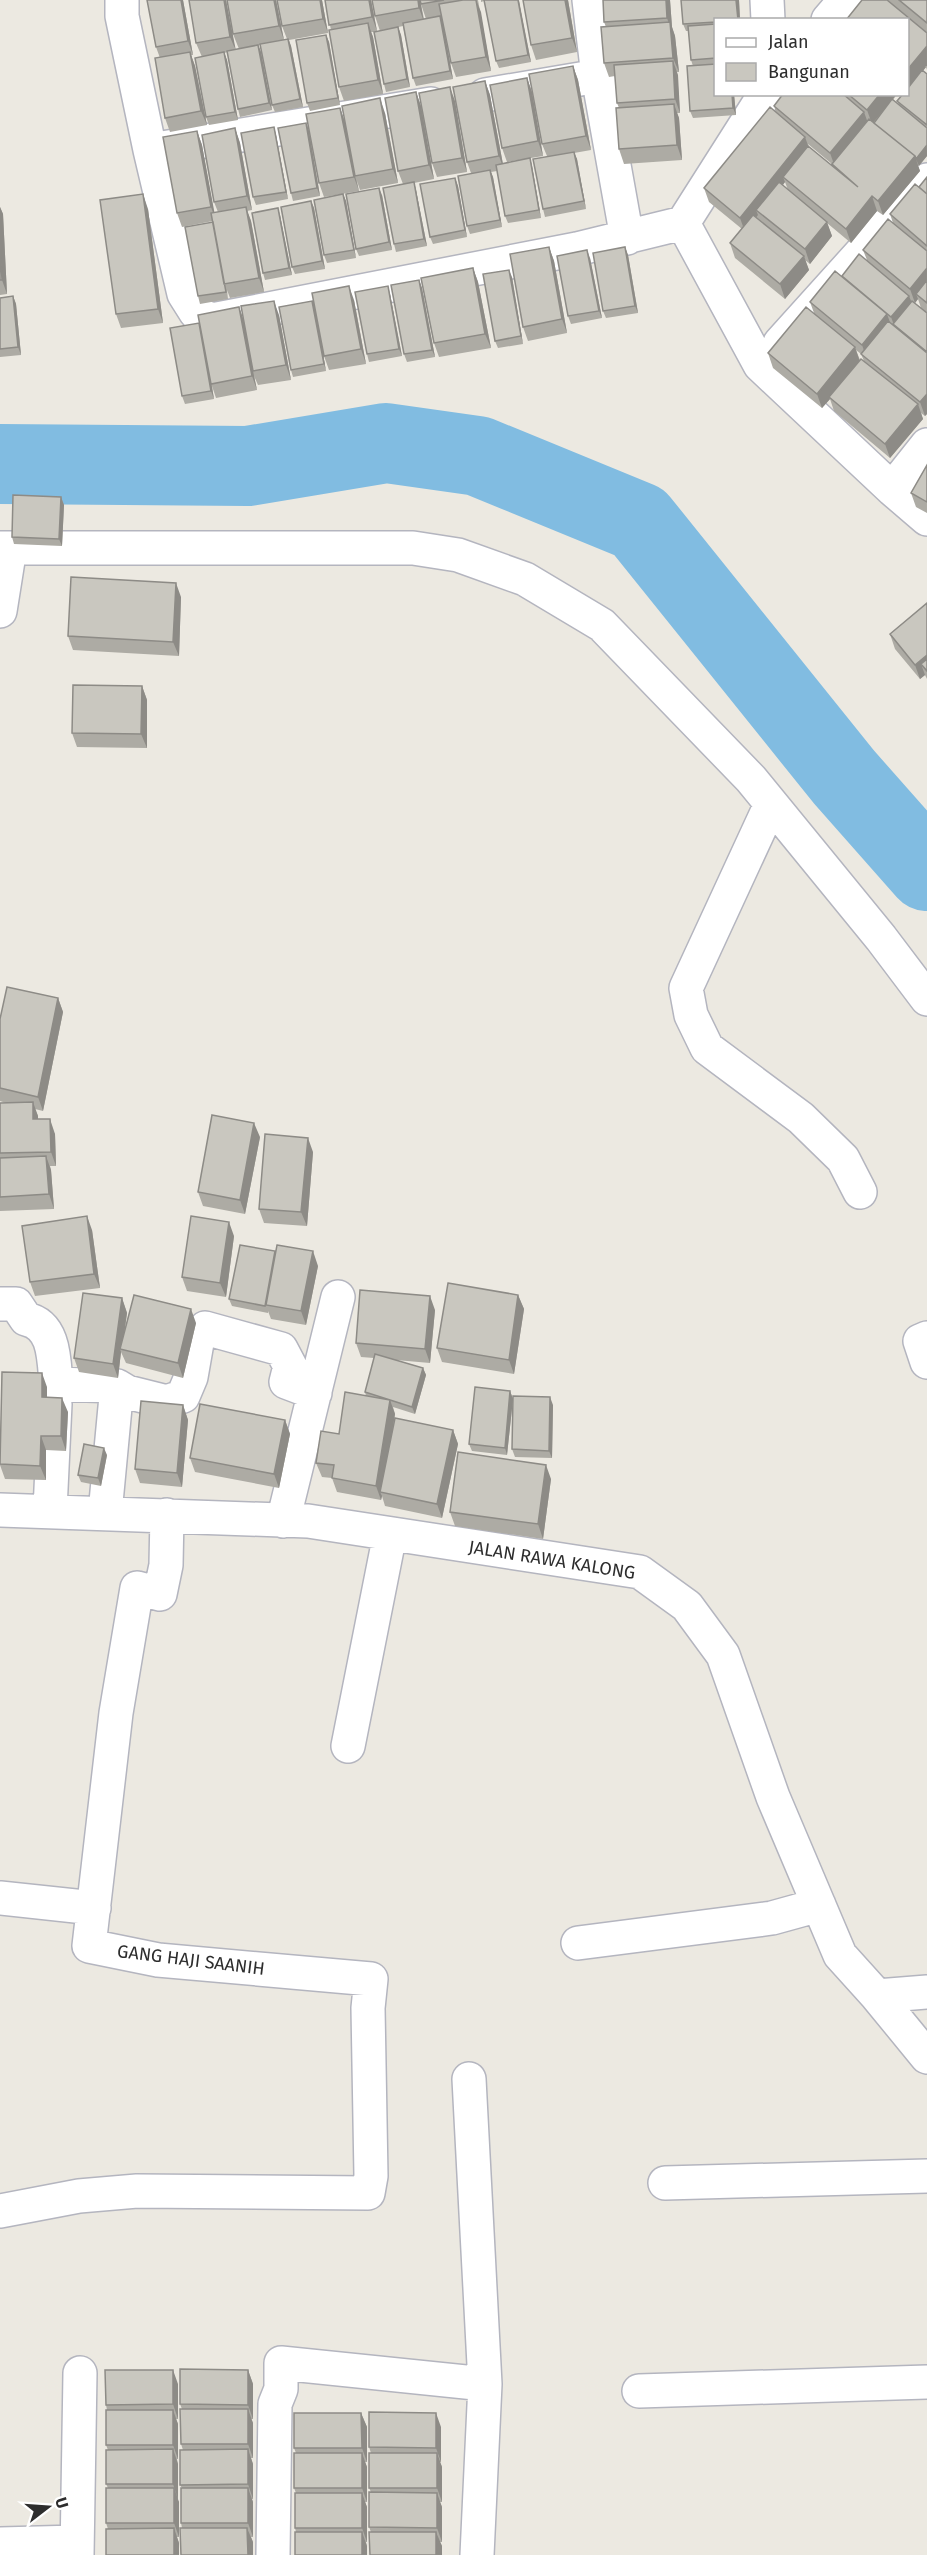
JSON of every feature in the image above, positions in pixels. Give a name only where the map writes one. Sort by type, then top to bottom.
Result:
[{"type":"street","points":[[122,0],[122,16],[150,150],[184,294],[196,313],[212,320],[627,238],[683,223],[764,96]]},
{"type":"street","points":[[589,0],[598,76],[627,238]]},
{"type":"street","points":[[767,0],[768,18]]},
{"type":"street","points":[[830,18],[845,0]]},
{"type":"street","points":[[150,150],[598,76]]},
{"type":"street","points":[[760,365],[927,180]]},
{"type":"street","points":[[683,223],[760,365],[927,519]]},
{"type":"street","points":[[892,489],[927,445]]},
{"type":"street","points":[[0,611],[5,548],[413,548],[458,555],[525,579],[603,625],[751,779],[881,938],[927,999]]},
{"type":"street","points":[[771,804],[686,988],[691,1015],[707,1048],[801,1118],[843,1159],[860,1192]]},
{"type":"street","points":[[283,1521],[338,1298]]},
{"type":"street","points":[[0,1304],[15,1304],[26,1319],[38,1322],[49,1336],[56,1384],[50,1510]]},
{"type":"street","points":[[56,1384],[117,1386],[127,1392],[166,1402],[183,1396],[191,1377],[198,1337],[205,1328],[281,1349],[290,1366],[286,1382],[315,1393]]},
{"type":"street","points":[[927,1338],[920,1341],[927,1362]]},
{"type":"street","points":[[105,1513],[117,1386]]},
{"type":"street","name":"JALAN RAWA KALONG","points":[[0,1510],[308,1521],[640,1572],[687,1606],[723,1656],[773,1797],[840,1955],[927,2057]]},
{"type":"street","name":"GANG HAJI SAANIH","points":[[0,2211],[79,2196],[137,2191],[368,2193],[370,2184],[368,2008],[371,1978],[158,1960],[89,1946],[116,1713],[137,1588],[160,1594],[166,1565],[167,1515]]},
{"type":"street","points":[[348,1746],[390,1534]]},
{"type":"street","points":[[0,1898],[94,1908]]},
{"type":"street","points":[[578,1942],[772,1918],[819,1905]]},
{"type":"street","points":[[877,1996],[927,1992]]},
{"type":"street","points":[[469,2079],[485,2384],[477,2555]]},
{"type":"street","points":[[665,2183],[927,2176]]},
{"type":"street","points":[[273,2555],[275,2404],[281,2389],[281,2363],[485,2384]]},
{"type":"street","points":[[16,2548],[77,2549],[80,2373]]},
{"type":"street","points":[[639,2391],[927,2382]]},
{"type":"building","points":[[147,0],[181,0],[188,41],[156,47]]},
{"type":"building","points":[[189,0],[224,0],[230,37],[196,43]]},
{"type":"building","points":[[227,0],[274,0],[279,26],[233,34]]},
{"type":"building","points":[[277,0],[320,0],[323,19],[282,26]]},
{"type":"building","points":[[325,0],[369,0],[372,17],[329,25]]},
{"type":"building","points":[[372,0],[418,0],[419,8],[375,16]]},
{"type":"building","points":[[420,0],[444,0],[421,4]]},
{"type":"building","points":[[476,0],[486,57],[451,63],[439,4]]},
{"type":"building","points":[[484,0],[518,0],[528,55],[496,61]]},
{"type":"building","points":[[523,0],[565,0],[572,38],[531,45]]},
{"type":"building","points":[[603,0],[666,0],[667,18],[604,22]]},
{"type":"building","points":[[681,0],[736,0],[738,18],[714,18],[714,22],[683,24]]},
{"type":"building","points":[[862,0],[887,0],[909,18],[848,18]]},
{"type":"building","points":[[899,0],[927,0],[927,23]]},
{"type":"building","points":[[440,16],[450,71],[413,78],[403,23]]},
{"type":"building","points":[[909,18],[927,33],[927,46],[909,68]]},
{"type":"building","points":[[670,22],[673,58],[604,63],[601,27]]},
{"type":"building","points":[[368,23],[378,80],[339,87],[329,30]]},
{"type":"building","points":[[714,24],[714,58],[691,60],[688,26]]},
{"type":"building","points":[[398,27],[407,79],[384,84],[374,32]]},
{"type":"building","points":[[326,35],[338,98],[307,103],[296,40]]},
{"type":"building","points":[[288,39],[300,99],[272,105],[260,44]]},
{"type":"building","points":[[258,45],[269,103],[238,109],[227,51]]},
{"type":"building","points":[[190,52],[201,111],[165,118],[155,58]]},
{"type":"building","points":[[224,52],[235,112],[206,117],[195,58]]},
{"type":"building","points":[[673,61],[675,99],[617,103],[614,65]]},
{"type":"building","points":[[714,64],[714,96],[732,96],[733,108],[690,111],[687,66]]},
{"type":"building","points":[[573,66],[586,136],[542,144],[529,74]]},
{"type":"building","points":[[922,70],[927,74],[927,125],[897,101],[901,96],[909,96],[909,87]]},
{"type":"building","points":[[527,78],[538,141],[502,148],[490,85]]},
{"type":"building","points":[[485,81],[499,156],[467,162],[453,87]]},
{"type":"building","points":[[450,87],[462,158],[432,163],[419,93]]},
{"type":"building","points":[[416,92],[429,165],[398,171],[385,98]]},
{"type":"building","points":[[782,96],[845,96],[864,112],[830,153],[774,106]]},
{"type":"building","points":[[850,96],[878,96],[867,110]]},
{"type":"building","points":[[380,98],[393,169],[355,176],[342,106]]},
{"type":"building","points":[[892,99],[927,128],[927,145],[916,159],[874,123]]},
{"type":"building","points":[[674,104],[677,145],[619,149],[616,108]]},
{"type":"building","points":[[770,107],[805,137],[740,218],[704,188]]},
{"type":"building","points":[[340,108],[354,177],[319,183],[306,114]]},
{"type":"building","points":[[869,119],[915,156],[878,201],[872,196],[846,229],[783,177],[808,146],[858,187],[832,164]]},
{"type":"building","points":[[306,123],[317,188],[291,193],[278,128]]},
{"type":"building","points":[[274,127],[286,192],[253,197],[241,133]]},
{"type":"building","points":[[235,128],[247,196],[214,202],[202,135]]},
{"type":"building","points":[[197,131],[211,207],[177,213],[163,137]]},
{"type":"building","points":[[574,152],[584,201],[543,209],[533,159]]},
{"type":"building","points":[[530,158],[539,210],[505,216],[496,165]]},
{"type":"building","points":[[490,170],[500,220],[467,226],[458,176]]},
{"type":"building","points":[[927,177],[927,194],[919,187]]},
{"type":"building","points":[[455,178],[465,230],[430,237],[420,184]]},
{"type":"building","points":[[414,182],[424,239],[394,244],[383,188]]},
{"type":"building","points":[[779,182],[827,222],[805,249],[756,210]]},
{"type":"building","points":[[915,184],[927,194],[927,246],[890,214]]},
{"type":"building","points":[[379,188],[389,242],[356,249],[346,194]]},
{"type":"building","points":[[143,194],[158,309],[116,314],[100,200]]},
{"type":"building","points":[[343,194],[354,250],[324,255],[314,200]]},
{"type":"building","points":[[311,201],[322,261],[292,267],[281,207]]},
{"type":"building","points":[[246,207],[259,278],[224,284],[211,213]]},
{"type":"building","points":[[278,208],[289,268],[263,273],[252,213]]},
{"type":"building","points":[[753,215],[804,256],[780,284],[730,243]]},
{"type":"building","points":[[888,219],[927,251],[927,268],[910,289],[863,250]]},
{"type":"building","points":[[213,222],[226,292],[198,296],[185,227]]},
{"type":"building","points":[[0,245],[2,280],[0,280]]},
{"type":"building","points":[[549,247],[562,319],[523,327],[510,254]]},
{"type":"building","points":[[625,247],[635,306],[603,311],[593,253]]},
{"type":"building","points":[[587,250],[599,311],[568,316],[557,256]]},
{"type":"building","points":[[859,254],[909,296],[891,317],[842,276]]},
{"type":"building","points":[[473,268],[485,334],[434,343],[421,278]]},
{"type":"building","points":[[509,270],[521,336],[495,341],[483,274]]},
{"type":"building","points":[[835,271],[887,314],[862,345],[810,302]]},
{"type":"building","points":[[419,280],[432,350],[404,354],[391,285]]},
{"type":"building","points":[[927,280],[927,303],[916,294]]},
{"type":"building","points":[[349,286],[361,349],[324,356],[312,293]]},
{"type":"building","points":[[388,286],[399,349],[367,354],[355,292]]},
{"type":"building","points":[[13,296],[18,347],[0,349],[0,298]]},
{"type":"building","points":[[274,301],[286,365],[253,371],[241,306]]},
{"type":"building","points":[[312,301],[324,364],[291,370],[279,307]]},
{"type":"building","points":[[912,301],[927,313],[927,352],[893,324]]},
{"type":"building","points":[[239,307],[252,376],[211,384],[198,315]]},
{"type":"building","points":[[806,307],[855,347],[817,394],[768,353]]},
{"type":"building","points":[[888,321],[927,353],[927,394],[920,402],[861,354]]},
{"type":"building","points":[[199,323],[211,391],[182,396],[170,328]]},
{"type":"building","points":[[861,359],[918,404],[885,444],[829,397]]},
{"type":"building","points":[[927,465],[927,502],[911,493]]},
{"type":"building","points":[[13,495],[61,497],[59,539],[12,537]]},
{"type":"building","points":[[71,577],[176,583],[173,642],[68,636]]},
{"type":"building","points":[[927,603],[927,655],[915,665],[890,634]]},
{"type":"building","points":[[927,659],[927,671],[921,664]]},
{"type":"building","points":[[73,685],[142,686],[141,734],[72,733]]},
{"type":"building","points":[[7,987],[58,998],[38,1097],[0,1088],[0,1019]]},
{"type":"building","points":[[33,1102],[33,1119],[50,1119],[51,1152],[0,1153],[0,1103]]},
{"type":"building","points":[[212,1115],[254,1123],[240,1200],[198,1192]]},
{"type":"building","points":[[265,1134],[308,1138],[301,1212],[259,1209]]},
{"type":"building","points":[[46,1156],[49,1194],[0,1197],[0,1158]]},
{"type":"building","points":[[87,1216],[94,1274],[30,1282],[22,1226]]},
{"type":"building","points":[[191,1216],[229,1222],[220,1283],[182,1277]]},
{"type":"building","points":[[240,1245],[275,1251],[265,1306],[229,1299]]},
{"type":"building","points":[[277,1245],[313,1251],[301,1311],[266,1305]]},
{"type":"building","points":[[448,1283],[518,1295],[509,1360],[437,1348]]},
{"type":"building","points":[[360,1290],[430,1296],[425,1349],[356,1343]]},
{"type":"building","points":[[83,1293],[122,1298],[113,1364],[74,1358]]},
{"type":"building","points":[[134,1295],[191,1309],[178,1363],[120,1349]]},
{"type":"building","points":[[375,1354],[423,1368],[412,1407],[365,1392]]},
{"type":"building","points":[[2,1372],[42,1373],[42,1397],[62,1398],[61,1436],[41,1436],[40,1466],[0,1464]]},
{"type":"building","points":[[475,1387],[510,1391],[505,1448],[469,1444]]},
{"type":"building","points":[[345,1392],[390,1400],[376,1486],[332,1478],[334,1465],[316,1463],[321,1431],[339,1434]]},
{"type":"building","points":[[513,1396],[550,1397],[549,1451],[512,1449]]},
{"type":"building","points":[[141,1401],[183,1405],[177,1473],[135,1469]]},
{"type":"building","points":[[200,1404],[285,1420],[274,1474],[190,1458]]},
{"type":"building","points":[[395,1418],[453,1430],[437,1504],[380,1492]]},
{"type":"building","points":[[84,1444],[104,1448],[98,1478],[78,1475]]},
{"type":"building","points":[[458,1452],[546,1465],[538,1524],[450,1512]]},
{"type":"building","points":[[180,2369],[248,2370],[248,2405],[180,2404]]},
{"type":"building","points":[[105,2370],[173,2370],[173,2404],[106,2405]]},
{"type":"building","points":[[180,2409],[248,2409],[248,2444],[181,2444]]},
{"type":"building","points":[[106,2410],[173,2410],[173,2445],[106,2445]]},
{"type":"building","points":[[369,2412],[436,2413],[436,2448],[369,2447]]},
{"type":"building","points":[[294,2413],[361,2413],[362,2448],[294,2448]]},
{"type":"building","points":[[173,2449],[173,2484],[106,2484],[106,2450]]},
{"type":"building","points":[[248,2449],[248,2484],[180,2485],[180,2450]]},
{"type":"building","points":[[294,2453],[362,2453],[362,2488],[294,2488]]},
{"type":"building","points":[[369,2453],[437,2453],[437,2488],[369,2488]]},
{"type":"building","points":[[106,2488],[174,2488],[174,2523],[106,2523]]},
{"type":"building","points":[[181,2488],[248,2488],[248,2523],[181,2523]]},
{"type":"building","points":[[369,2492],[437,2493],[437,2528],[369,2527]]},
{"type":"building","points":[[295,2493],[362,2493],[362,2528],[295,2528]]},
{"type":"building","points":[[174,2528],[174,2555],[106,2555],[106,2529]]},
{"type":"building","points":[[180,2528],[247,2528],[248,2555],[181,2555]]},
{"type":"building","points":[[295,2532],[362,2532],[362,2555],[295,2555]]},
{"type":"building","points":[[369,2532],[436,2532],[436,2555],[370,2555]]},
{"type":"waterway","points":[[0,464],[248,466],[386,443],[478,456],[639,522],[844,777],[927,871]]}]
